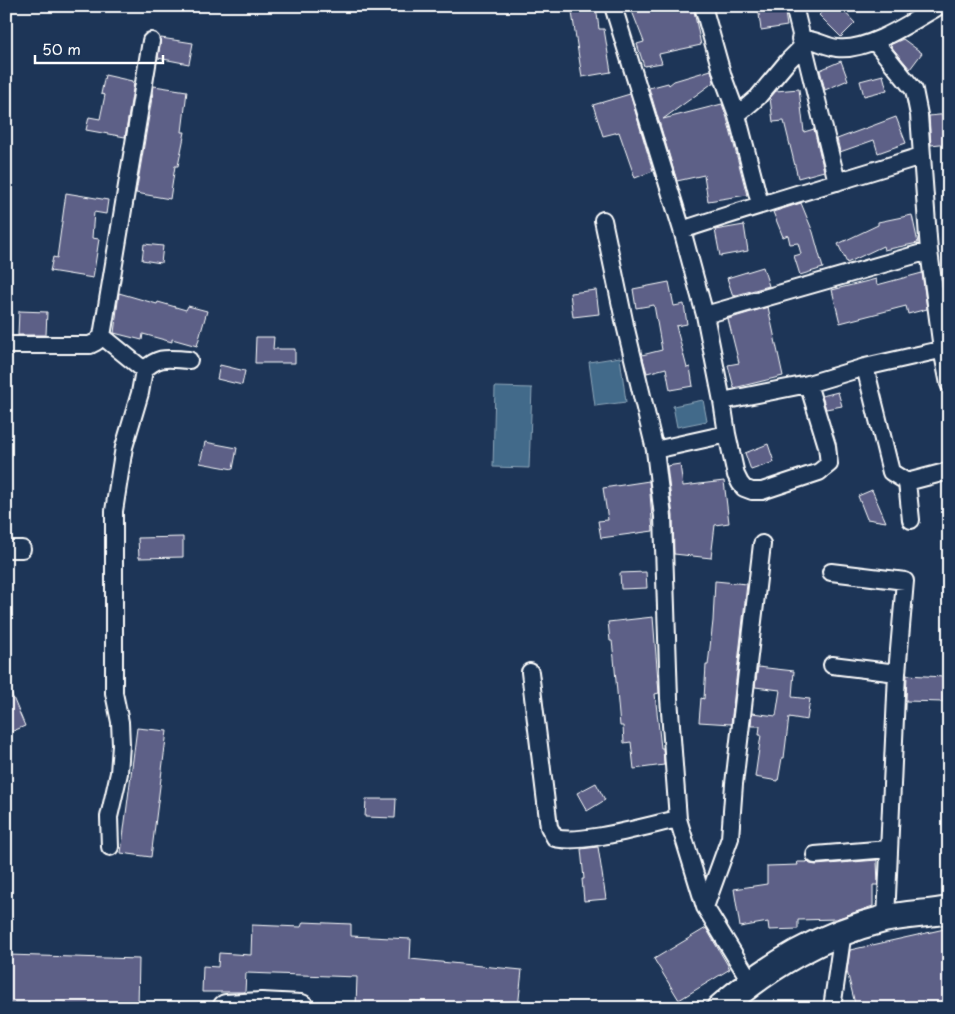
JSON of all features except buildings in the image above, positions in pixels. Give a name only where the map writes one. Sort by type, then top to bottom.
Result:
[{"type":"main road","points":[[720,1008],[751,982],[793,954],[843,931],[886,919],[949,910]]},
{"type":"main road","points":[[226,1008],[261,1006],[301,1008]]},
{"type":"street","points":[[613,6],[682,230],[705,315],[736,475],[740,483],[752,491],[762,491],[824,469],[829,464],[829,454],[808,384]]},
{"type":"street","points":[[703,6],[723,77],[737,116],[760,204]]},
{"type":"street","points":[[794,6],[801,43],[837,182]]},
{"type":"street","points":[[737,116],[758,97],[801,43],[813,39],[836,48],[846,48],[875,42],[939,6]]},
{"type":"street","points":[[6,345],[90,345],[102,336],[151,41]]},
{"type":"street","points":[[875,42],[914,90],[919,115],[929,251],[949,384]]},
{"type":"street","points":[[682,230],[760,204],[921,156]]},
{"type":"street","points":[[603,220],[625,325],[655,450],[662,516],[669,698],[678,819],[705,907],[751,982]]},
{"type":"street","points":[[705,315],[929,251]]},
{"type":"street","points":[[102,336],[144,370]]},
{"type":"street","points":[[722,401],[808,384],[865,367],[945,348]]},
{"type":"street","points":[[110,847],[109,817],[120,773],[121,744],[120,722],[114,693],[114,511],[124,447],[140,393],[144,370],[151,363],[159,359],[189,360]]},
{"type":"street","points":[[865,367],[891,472],[907,482],[949,471]]},
{"type":"street","points":[[655,450],[727,434]]},
{"type":"street","points":[[907,482],[911,520]]},
{"type":"street","points":[[705,907],[730,838],[734,784],[762,544]]},
{"type":"street","points":[[831,572],[905,581],[897,673],[886,919]]},
{"type":"street","points":[[832,665],[897,673]]},
{"type":"street","points":[[530,672],[549,827],[555,838],[565,840],[598,836],[678,819]]},
{"type":"street","points":[[815,855],[888,849]]},
{"type":"street","points":[[832,1008],[843,931]]},
{"type":"water","points":[[620,357],[626,402],[595,406],[589,362]]},
{"type":"water","points":[[495,387],[532,388],[529,468],[493,467]]},
{"type":"water","points":[[703,400],[707,421],[677,427],[673,406]]}]
